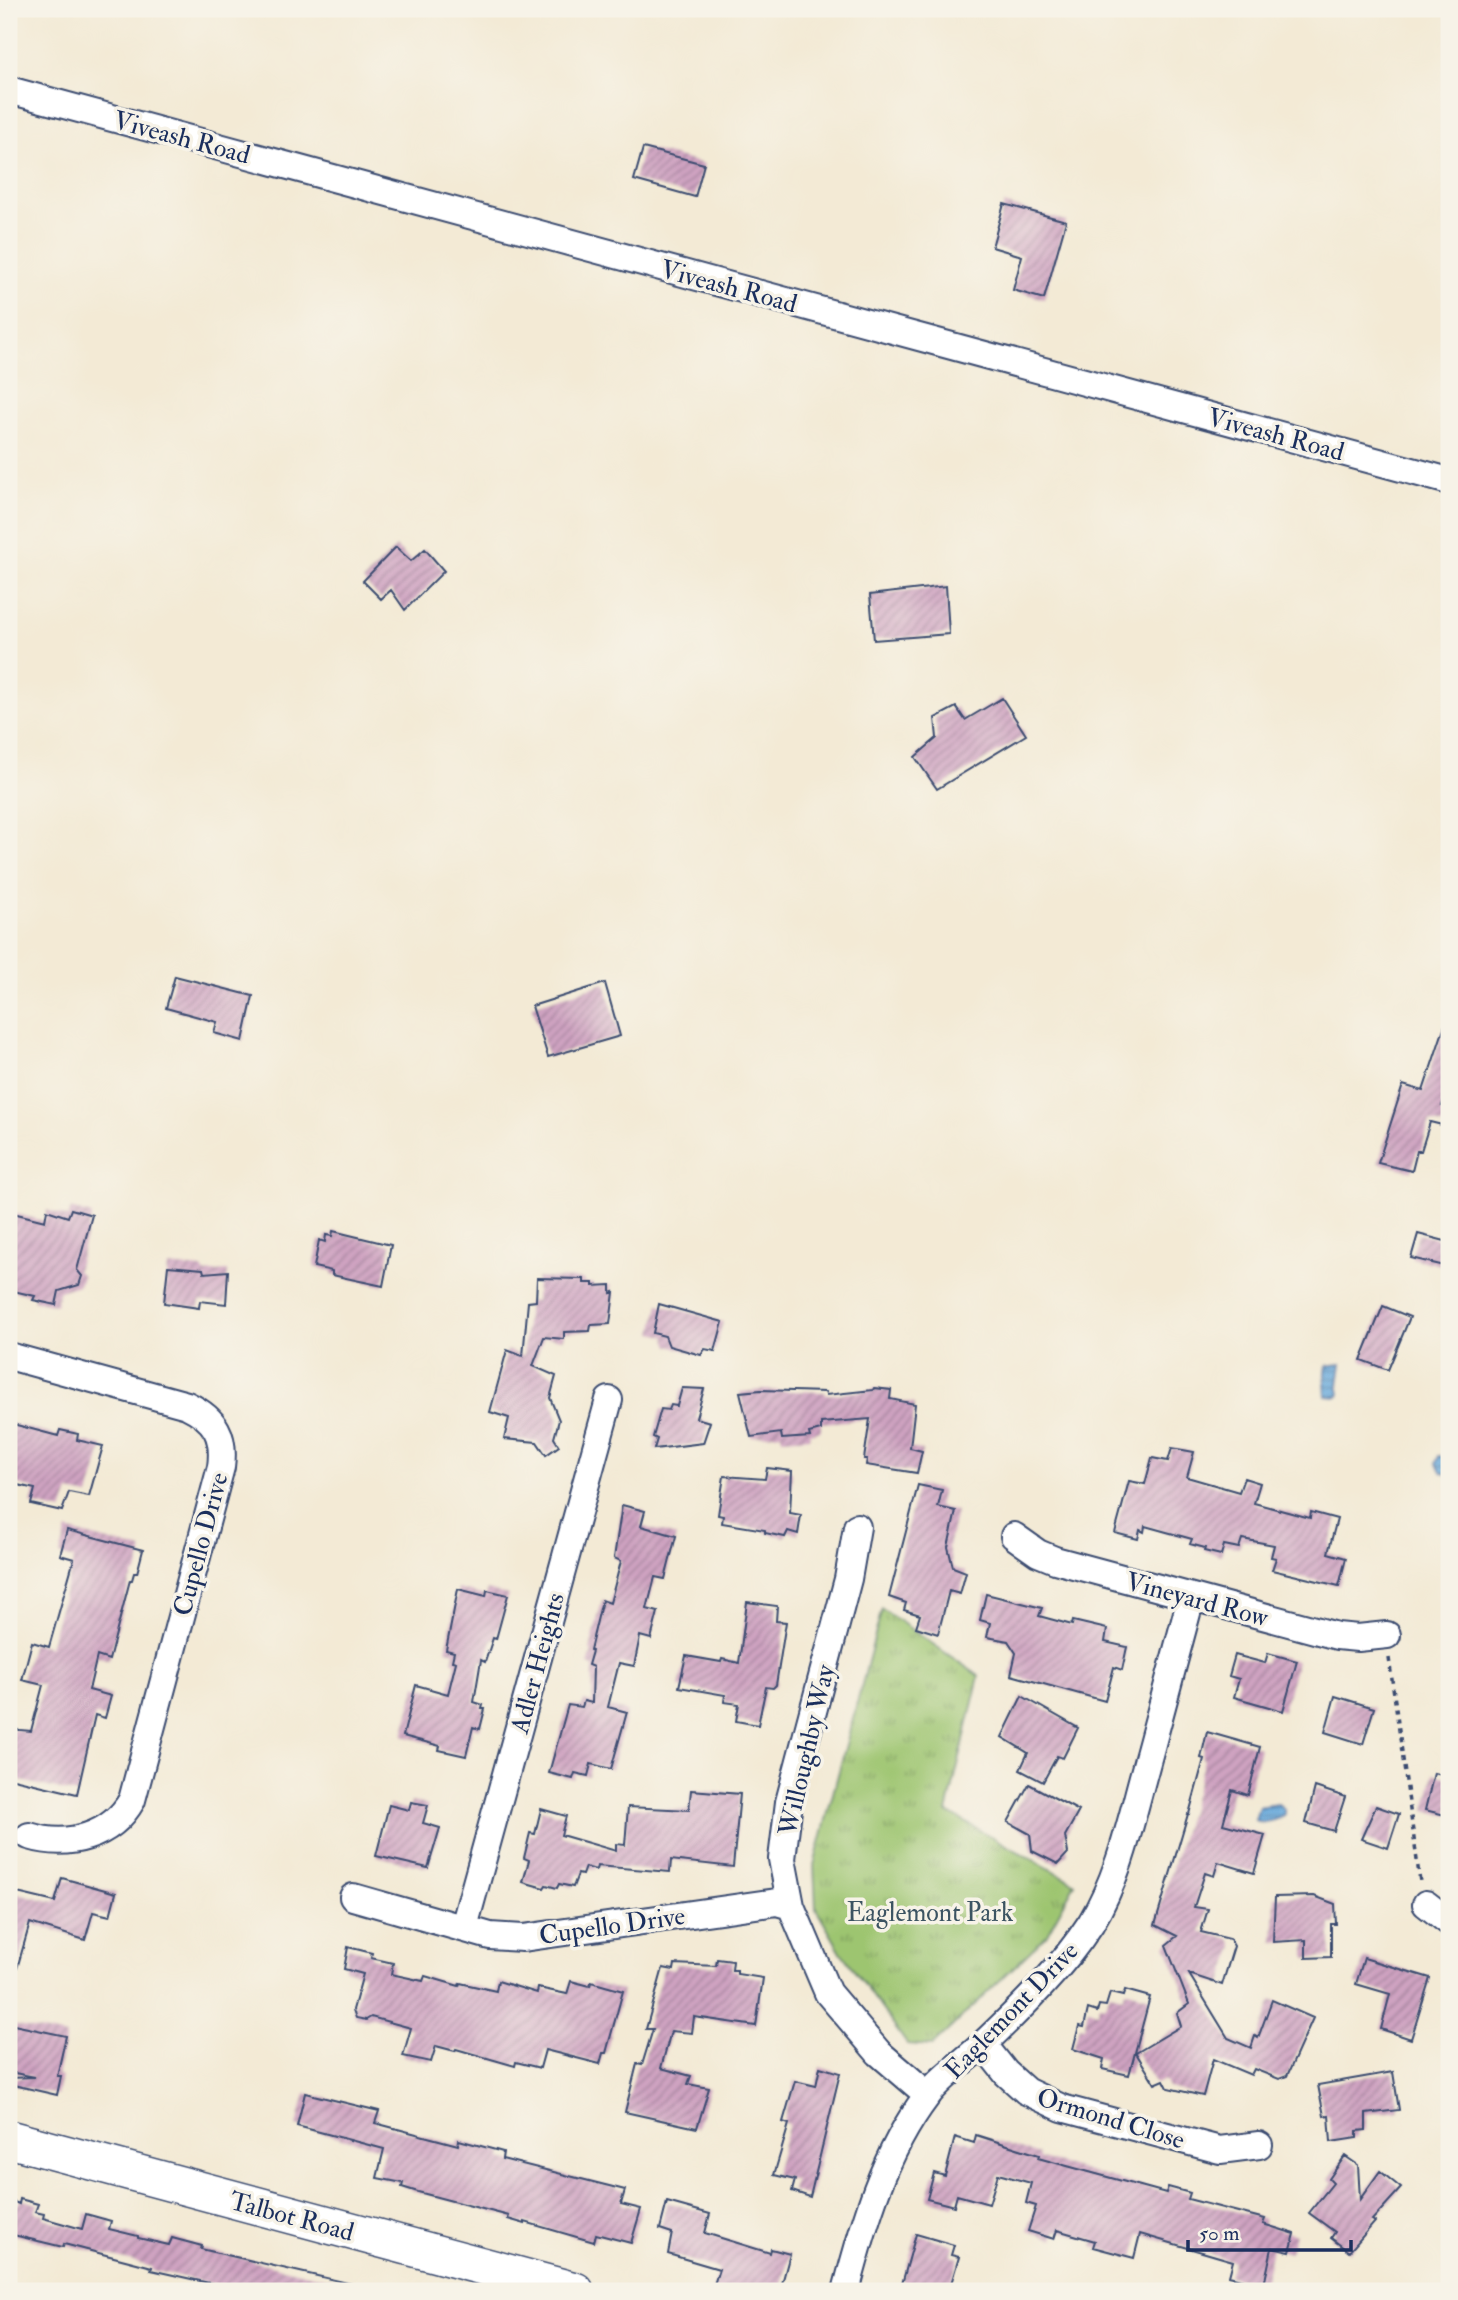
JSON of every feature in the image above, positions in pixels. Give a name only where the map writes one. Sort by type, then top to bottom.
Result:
[{"type":"main road","name":"Talbot Road","points":[[9,2139],[575,2291]]},
{"type":"street","name":"Viveash Road","points":[[9,90],[1449,481]]},
{"type":"street","name":"Cupello Drive","points":[[9,1356],[187,1405],[213,1423],[223,1450],[221,1467],[132,1800],[124,1814],[110,1828],[62,1842],[29,1836]]},
{"type":"street","name":"Adler Heights","points":[[464,1927],[609,1400]]},
{"type":"street","name":"Willoughby Way","points":[[857,1527],[848,1579],[789,1802],[782,1859],[791,1906],[828,1993],[878,2053],[928,2095]]},
{"type":"street","name":"Vineyard Row","points":[[1014,1536],[1038,1553],[1055,1560],[1191,1598],[1337,1636],[1358,1638],[1387,1635]]},
{"type":"street","name":"Eaglemont Drive","points":[[846,2291],[865,2218],[880,2179],[898,2143],[928,2095],[983,2044],[1072,1951],[1110,1887],[1125,1846],[1191,1598]]},
{"type":"street","name":"Cupello Drive","points":[[353,1897],[490,1936],[523,1938],[777,1902],[791,1906]]},
{"type":"street","points":[[1426,1904],[1449,1922]]},
{"type":"street","name":"Ormond Close","points":[[983,2044],[1006,2073],[1026,2091],[1062,2108],[1220,2150],[1259,2146]]},
{"type":"path","points":[[1387,1635],[1417,1872],[1426,1904]]},
{"type":"green space","name":"Eaglemont Park","points":[[882,1609],[979,1676],[947,1812],[1075,1883],[1046,1936],[932,2046],[907,2044],[841,1952],[816,1909],[814,1865]]},
{"type":"water","points":[[1341,1364],[1338,1384],[1340,1394],[1338,1397],[1326,1396],[1327,1366]]},
{"type":"water","points":[[1439,1456],[1449,1457],[1449,1475],[1442,1472],[1436,1463]]},
{"type":"water","points":[[1278,1804],[1284,1809],[1284,1814],[1274,1820],[1255,1820],[1259,1807]]},
{"type":"building","points":[[643,148],[704,164],[695,197],[634,180]]},
{"type":"building","points":[[1004,204],[1066,221],[1044,299],[1013,290],[1022,256],[992,247]]},
{"type":"building","points":[[396,547],[411,561],[425,549],[444,571],[405,610],[391,590],[381,599],[363,581]]},
{"type":"building","points":[[946,586],[949,634],[874,640],[870,595]]},
{"type":"building","points":[[1002,698],[1026,735],[937,789],[915,757],[937,738],[935,718],[956,707],[965,720]]},
{"type":"building","points":[[175,976],[253,996],[243,1041],[214,1033],[217,1022],[166,1008]]},
{"type":"building","points":[[605,983],[620,1036],[548,1057],[532,1006]]},
{"type":"building","points":[[1446,1022],[1449,1022],[1449,1083],[1442,1106],[1449,1108],[1446,1126],[1430,1122],[1421,1151],[1417,1151],[1412,1171],[1378,1163],[1403,1085],[1423,1091]]},
{"type":"building","points":[[71,1209],[92,1215],[77,1270],[82,1276],[79,1285],[59,1291],[56,1305],[33,1300],[35,1296],[9,1290],[9,1212],[45,1221],[47,1210],[68,1217]]},
{"type":"building","points":[[333,1231],[391,1245],[383,1286],[332,1275],[332,1271],[314,1267],[319,1240],[325,1242],[326,1235],[332,1236]]},
{"type":"building","points":[[1418,1234],[1449,1242],[1449,1267],[1411,1258]]},
{"type":"building","points":[[168,1266],[203,1269],[204,1273],[228,1271],[226,1304],[200,1301],[199,1308],[164,1303]]},
{"type":"building","points":[[537,1278],[584,1279],[584,1283],[593,1283],[593,1286],[611,1285],[611,1293],[614,1292],[610,1324],[591,1325],[590,1331],[564,1332],[564,1339],[544,1337],[533,1366],[556,1376],[550,1398],[559,1420],[554,1438],[559,1446],[546,1455],[537,1442],[504,1439],[509,1418],[490,1412],[507,1350],[523,1356],[528,1302],[536,1301]]},
{"type":"building","points":[[659,1304],[723,1322],[715,1351],[705,1349],[701,1355],[669,1346],[665,1336],[653,1333]]},
{"type":"building","points":[[1383,1306],[1410,1317],[1388,1370],[1361,1360]]},
{"type":"building","points":[[682,1388],[704,1389],[696,1418],[710,1422],[703,1443],[654,1449],[657,1439],[653,1437],[661,1409],[669,1410],[671,1405],[677,1406]]},
{"type":"building","points":[[874,1388],[891,1390],[890,1399],[915,1404],[910,1448],[922,1451],[917,1473],[866,1465],[867,1459],[864,1459],[870,1419],[821,1423],[821,1430],[809,1433],[810,1437],[782,1439],[781,1433],[751,1437],[740,1392],[825,1392],[826,1395]]},
{"type":"building","points":[[9,1423],[58,1436],[60,1430],[78,1434],[77,1440],[103,1446],[89,1496],[69,1492],[62,1511],[31,1504],[35,1489],[9,1483]]},
{"type":"building","points":[[1172,1448],[1194,1452],[1187,1477],[1239,1492],[1244,1478],[1260,1483],[1254,1503],[1310,1518],[1311,1512],[1337,1519],[1328,1553],[1346,1558],[1339,1586],[1272,1570],[1276,1558],[1271,1557],[1274,1545],[1242,1539],[1239,1548],[1224,1545],[1221,1555],[1190,1544],[1192,1539],[1145,1526],[1144,1532],[1140,1530],[1138,1539],[1115,1533],[1129,1481],[1145,1484],[1152,1458],[1168,1461]]},
{"type":"building","points":[[767,1468],[792,1471],[790,1513],[801,1515],[798,1534],[788,1531],[785,1537],[765,1533],[765,1530],[722,1523],[723,1516],[718,1515],[724,1476],[765,1479]]},
{"type":"building","points":[[918,1485],[942,1490],[938,1507],[956,1511],[948,1547],[953,1567],[966,1572],[960,1594],[949,1591],[938,1634],[916,1627],[920,1615],[904,1610],[906,1603],[889,1597]]},
{"type":"building","points":[[622,1505],[645,1511],[641,1526],[676,1536],[665,1579],[655,1577],[647,1609],[658,1612],[651,1639],[640,1636],[634,1666],[619,1663],[608,1707],[627,1712],[611,1769],[591,1764],[588,1776],[575,1773],[573,1779],[549,1773],[568,1705],[582,1707],[584,1701],[592,1703],[593,1667],[588,1665],[592,1651],[590,1650],[602,1600],[610,1603],[621,1561],[614,1558]]},
{"type":"building","points":[[67,1530],[143,1550],[137,1573],[134,1573],[130,1580],[109,1660],[97,1656],[89,1690],[111,1696],[105,1718],[95,1715],[77,1794],[9,1778],[9,1729],[31,1731],[43,1685],[22,1680],[32,1642],[49,1647],[74,1559],[60,1555]]},
{"type":"building","points":[[458,1589],[486,1596],[487,1590],[508,1595],[496,1639],[493,1638],[485,1662],[481,1660],[474,1702],[483,1705],[482,1709],[485,1709],[480,1729],[473,1727],[466,1756],[439,1750],[440,1746],[403,1736],[416,1685],[448,1694],[456,1662],[452,1661],[454,1652],[446,1650]]},
{"type":"building","points":[[986,1594],[1042,1608],[1039,1616],[1072,1625],[1073,1621],[1107,1629],[1105,1642],[1127,1647],[1122,1670],[1114,1667],[1105,1701],[1011,1675],[1016,1653],[1008,1641],[987,1637],[990,1623],[980,1620]]},
{"type":"building","points":[[747,1602],[777,1606],[776,1621],[786,1622],[776,1685],[773,1688],[766,1687],[758,1725],[736,1721],[739,1704],[724,1702],[725,1695],[679,1687],[686,1656],[739,1663]]},
{"type":"building","points":[[1268,1653],[1297,1661],[1283,1711],[1234,1697],[1239,1679],[1229,1676],[1235,1655],[1265,1663]]},
{"type":"building","points":[[1022,1696],[1078,1728],[1063,1758],[1057,1756],[1043,1782],[1020,1770],[1028,1753],[1002,1737]]},
{"type":"building","points":[[1335,1696],[1374,1708],[1363,1744],[1325,1732]]},
{"type":"building","points":[[1207,1732],[1260,1747],[1248,1795],[1232,1790],[1223,1824],[1265,1835],[1254,1873],[1218,1862],[1214,1876],[1205,1873],[1194,1907],[1208,1909],[1201,1932],[1230,1939],[1234,1946],[1222,1985],[1189,1974],[1228,2038],[1251,2048],[1255,2036],[1258,2038],[1272,2000],[1313,2018],[1287,2076],[1279,2079],[1254,2069],[1251,2075],[1213,2059],[1203,2096],[1168,2088],[1164,2080],[1155,2084],[1136,2053],[1181,2026],[1177,2013],[1189,2004],[1166,1945],[1177,1936],[1155,1925],[1204,1759],[1201,1758]]},
{"type":"building","points":[[1434,1773],[1449,1777],[1449,1816],[1425,1810]]},
{"type":"building","points":[[1029,1784],[1079,1811],[1065,1836],[1068,1853],[1058,1864],[1032,1851],[1030,1834],[1008,1822]]},
{"type":"building","points":[[1315,1787],[1345,1797],[1334,1831],[1306,1823]]},
{"type":"building","points":[[691,1790],[740,1794],[733,1867],[671,1860],[670,1872],[597,1866],[596,1870],[585,1867],[582,1875],[578,1874],[573,1887],[559,1884],[557,1888],[546,1885],[544,1888],[523,1882],[529,1860],[524,1858],[530,1833],[535,1834],[541,1809],[566,1816],[561,1835],[616,1851],[616,1844],[625,1845],[628,1807],[689,1810]]},
{"type":"building","points":[[411,1802],[428,1805],[423,1823],[440,1828],[428,1868],[376,1856],[389,1805],[409,1810]]},
{"type":"building","points":[[1376,1806],[1399,1814],[1388,1848],[1361,1839]]},
{"type":"building","points":[[62,1878],[116,1893],[110,1916],[93,1912],[85,1940],[30,1923],[14,1979],[9,1978],[9,1891],[55,1902]]},
{"type":"building","points":[[1314,1896],[1335,1904],[1336,1924],[1331,1924],[1331,1957],[1306,1958],[1306,1940],[1273,1942],[1275,1897]]},
{"type":"building","points":[[348,1947],[372,1953],[371,1958],[393,1963],[391,1974],[423,1981],[425,1976],[459,1986],[460,1983],[496,1991],[498,1981],[537,1993],[538,1988],[567,1994],[571,1981],[590,1986],[591,1982],[623,1991],[606,2053],[603,2053],[600,2064],[545,2050],[540,2068],[516,2062],[515,2066],[436,2046],[431,2062],[403,2056],[411,2028],[371,2017],[366,2020],[356,2018],[353,2010],[363,1974],[344,1969]]},
{"type":"building","points":[[1364,1958],[1430,1978],[1411,2039],[1381,2029],[1390,1994],[1356,1984]]},
{"type":"building","points":[[717,1959],[733,1961],[732,1970],[737,1970],[737,1974],[763,1978],[756,2026],[694,2017],[692,2033],[671,2031],[661,2068],[691,2076],[688,2084],[709,2088],[697,2128],[625,2112],[637,2064],[642,2065],[653,2029],[646,2029],[663,1968],[674,1970],[675,1964],[716,1966]]},
{"type":"building","points":[[1125,1990],[1150,1997],[1129,2075],[1102,2069],[1104,2059],[1073,2049],[1079,2026],[1084,2027],[1088,2009],[1097,2012],[1099,2005],[1106,2006],[1110,1993],[1123,1996]]},
{"type":"building","points":[[9,2024],[66,2036],[57,2076],[61,2076],[57,2095],[9,2084],[9,2078],[35,2077],[9,2072]]},
{"type":"building","points":[[820,2067],[840,2073],[810,2197],[792,2191],[795,2180],[774,2175],[789,2124],[783,2122],[795,2081],[816,2086]]},
{"type":"building","points":[[1393,2072],[1399,2110],[1366,2114],[1366,2130],[1357,2131],[1357,2138],[1331,2142],[1329,2115],[1324,2116],[1318,2085]]},
{"type":"building","points":[[305,2093],[379,2111],[375,2123],[458,2145],[459,2140],[503,2152],[502,2159],[625,2190],[621,2204],[641,2209],[631,2243],[596,2234],[594,2242],[418,2192],[402,2187],[403,2183],[377,2178],[384,2149],[297,2126]]},
{"type":"building","points":[[976,2135],[1039,2155],[1038,2158],[1166,2193],[1168,2187],[1190,2193],[1188,2199],[1265,2219],[1263,2224],[1295,2234],[1290,2252],[1272,2248],[1264,2285],[1229,2276],[1233,2261],[1140,2234],[1134,2258],[1093,2247],[1095,2241],[1057,2230],[1054,2239],[1028,2231],[1036,2206],[1026,2203],[1031,2183],[998,2174],[989,2204],[957,2195],[954,2206],[927,2199],[934,2173],[945,2176],[955,2137],[974,2143]]},
{"type":"building","points":[[1345,2156],[1358,2165],[1360,2199],[1380,2171],[1401,2188],[1372,2220],[1375,2222],[1349,2252],[1331,2238],[1335,2232],[1309,2213],[1333,2183],[1329,2179]]},
{"type":"building","points":[[20,2199],[38,2204],[35,2212],[44,2214],[43,2218],[82,2229],[86,2214],[111,2221],[109,2229],[138,2238],[169,2245],[172,2238],[202,2246],[201,2249],[352,2284],[351,2291],[245,2291],[151,2270],[152,2267],[64,2244],[63,2247],[9,2234],[9,2200],[19,2204]]},
{"type":"building","points":[[667,2202],[710,2214],[705,2233],[770,2253],[771,2249],[790,2254],[780,2291],[712,2291],[719,2269],[668,2254],[672,2233],[660,2229]]},
{"type":"building","points":[[916,2234],[954,2245],[951,2255],[959,2257],[950,2287],[939,2284],[936,2291],[900,2291]]}]
